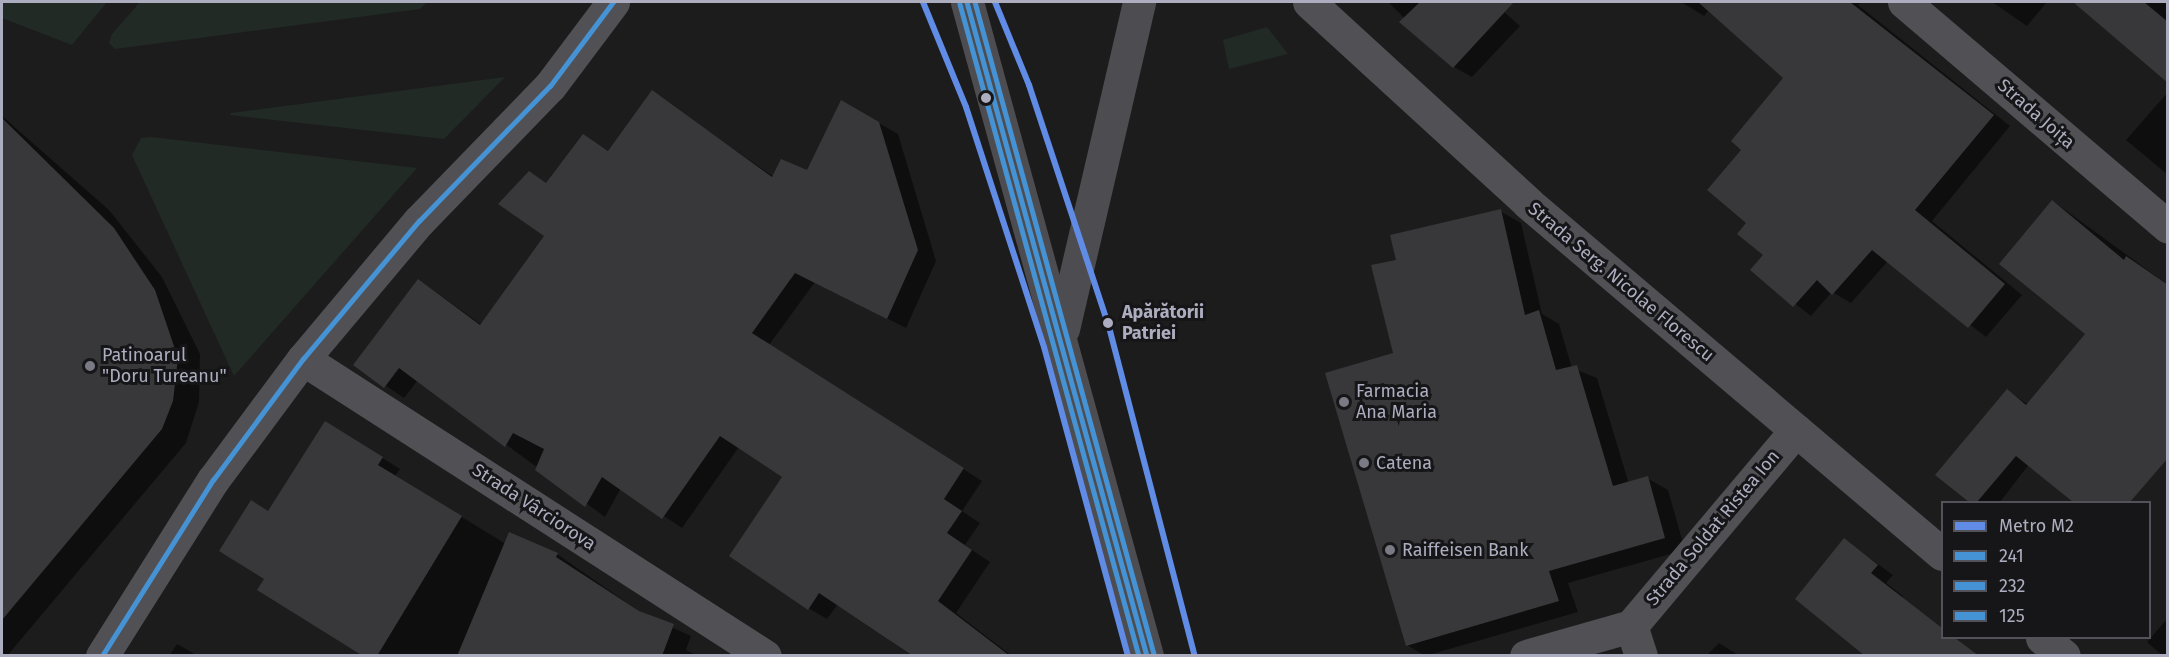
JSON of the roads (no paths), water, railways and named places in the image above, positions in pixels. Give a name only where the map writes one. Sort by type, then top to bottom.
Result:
[{"type":"main road","points":[[968,2],[1062,336],[1147,656]]},
{"type":"main road","points":[[1062,336],[1139,2]]},
{"type":"street","points":[[102,656],[213,480],[303,359],[418,221],[550,86],[613,2]]},
{"type":"street","name":"Strada Serg. Nicolae Florescu","points":[[1309,2],[1528,204],[1941,553]]},
{"type":"street","name":"Strada Joița","points":[[1904,2],[2168,227]]},
{"type":"street","name":"Strada Vârciorova","points":[[303,359],[765,656]]},
{"type":"street","name":"Strada Soldat Ristea Ion","points":[[1526,656],[1636,641],[1796,430]]},
{"type":"street","points":[[2043,639],[2064,656]]},
{"type":"metro line","name":"M2","points":[[923,2],[966,107],[1044,347],[1128,656]]},
{"type":"metro line","name":"M2","points":[[995,2],[1029,85],[1109,327],[1195,656]]},
{"type":"place","name":"Apărătorii Patriei","points":[[1108,323]]},
{"type":"place","name":"Patinoarul \"Doru Tureanu\"","points":[[90,366]]},
{"type":"place","name":"Farmacia Ana Maria","points":[[1344,402]]},
{"type":"place","name":"Catena","points":[[1364,463]]},
{"type":"place","name":"Raiffeisen Bank","points":[[1390,550]]}]
